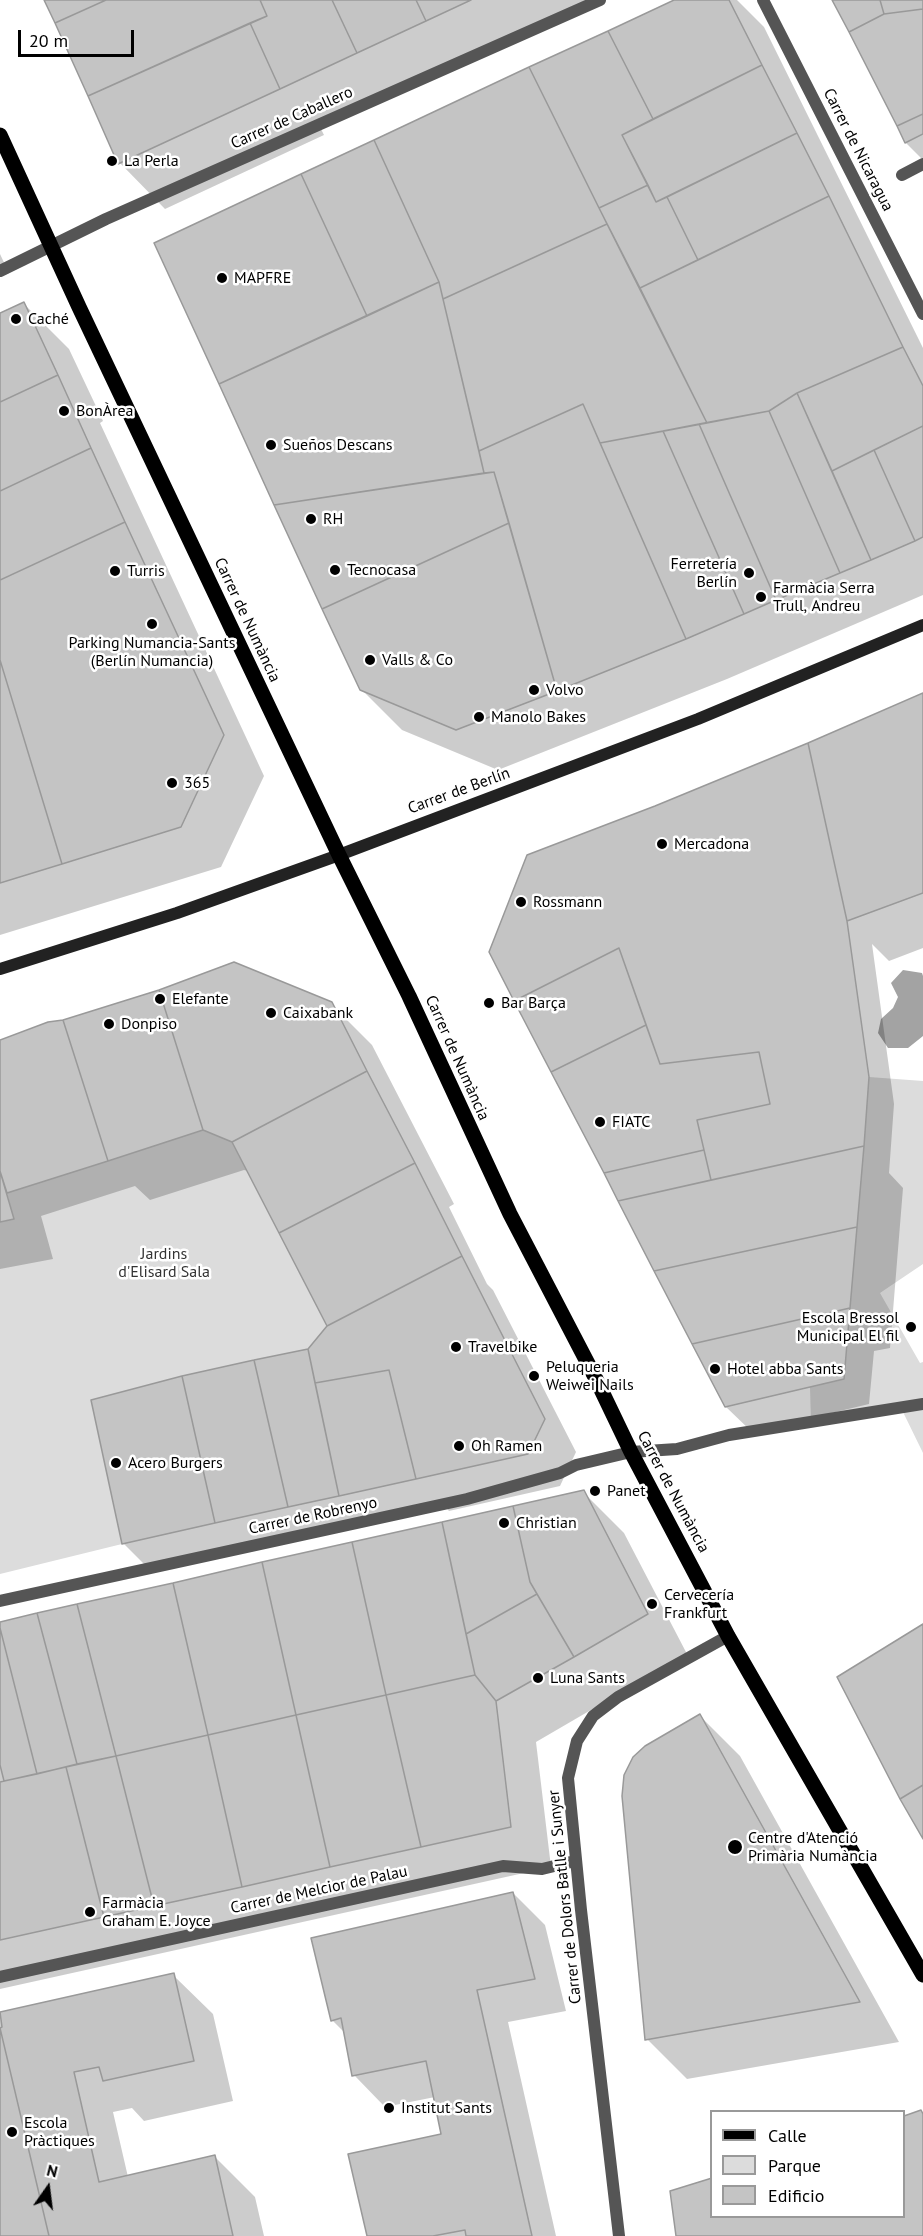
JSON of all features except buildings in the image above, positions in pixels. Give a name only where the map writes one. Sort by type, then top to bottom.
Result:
[{"type":"main road","name":"Carrer de Numància","points":[[0,135],[50,246],[339,855],[409,996],[489,1172],[596,1379],[631,1452],[728,1636],[923,1975]]},
{"type":"main road","name":"Carrer de Berlín","points":[[0,969],[177,913],[339,855],[698,719],[923,625]]},
{"type":"street","name":"Carrer de Caballero","points":[[0,271],[106,219],[600,0]]},
{"type":"street","name":"Carrer de Nicaragua","points":[[763,0],[923,314]]},
{"type":"street","points":[[902,175],[923,164]]},
{"type":"street","name":"Carrer de Robrenyo","points":[[0,1601],[467,1499],[631,1452],[677,1449],[729,1435],[923,1404]]},
{"type":"street","name":"Carrer de Dolors Batlle i Sunyer","points":[[619,2236],[575,1861],[568,1778],[577,1741],[593,1716],[618,1697],[728,1636]]},
{"type":"street","name":"Carrer de Melcior de Palau","points":[[0,1977],[503,1866],[542,1869],[575,1861]]},
{"type":"green space","points":[[869,1077],[923,1081],[923,1264],[880,1293],[920,1363],[923,1362],[923,1453],[903,1412],[811,1422],[810,1387],[844,1378]]},
{"type":"green space","name":"Jardins d'Elisard Sala","points":[[203,1130],[232,1142],[327,1326],[308,1349],[182,1376],[91,1400],[122,1544],[0,1574],[0,1222],[14,1219],[7,1193]]},
{"type":"shaded area","points":[[903,970],[922,973],[923,976],[923,1036],[908,1048],[888,1048],[878,1033],[881,1019],[893,1008],[898,997],[891,983]]},
{"type":"place","name":"La Perla","points":[[112,161]]},
{"type":"place","name":"MAPFRE","points":[[222,278]]},
{"type":"place","name":"Caché","points":[[16,319]]},
{"type":"place","name":"BonÀrea","points":[[64,411]]},
{"type":"place","name":"Sueños Descans","points":[[271,445]]},
{"type":"place","name":"RH","points":[[311,519]]},
{"type":"place","name":"Tecnocasa","points":[[335,570]]},
{"type":"place","name":"Turris","points":[[115,571]]},
{"type":"place","name":"Ferretería Berlín","points":[[749,573]]},
{"type":"place","name":"Farmàcia Serra Trull, Andreu","points":[[761,597]]},
{"type":"place","name":"Parking Numancia-Sants (Berlín Numancia)","points":[[152,624]]},
{"type":"place","name":"Valls & Co","points":[[370,660]]},
{"type":"place","name":"Volvo","points":[[534,690]]},
{"type":"place","name":"Manolo Bakes","points":[[479,717]]},
{"type":"place","name":"365","points":[[172,783]]},
{"type":"place","name":"Mercadona","points":[[662,844]]},
{"type":"place","name":"Rossmann","points":[[521,902]]},
{"type":"place","name":"Elefante","points":[[160,999]]},
{"type":"place","name":"Bar Barça","points":[[489,1003]]},
{"type":"place","name":"Caixabank","points":[[271,1013]]},
{"type":"place","name":"Donpiso","points":[[109,1024]]},
{"type":"place","name":"FIATC","points":[[600,1122]]},
{"type":"place","name":"Escola Bressol Municipal El fil","points":[[911,1327]]},
{"type":"place","name":"Travelbike","points":[[456,1347]]},
{"type":"place","name":"Hotel abba Sants","points":[[715,1369]]},
{"type":"place","name":"Peluqueria Weiwei Nails","points":[[534,1376]]},
{"type":"place","name":"Oh Ramen","points":[[459,1446]]},
{"type":"place","name":"Acero Burgers","points":[[116,1463]]},
{"type":"place","name":"Panet","points":[[595,1491]]},
{"type":"place","name":"Christian","points":[[504,1523]]},
{"type":"place","name":"Cervecería Frankfurt","points":[[652,1604]]},
{"type":"place","name":"Luna Sants","points":[[538,1678]]},
{"type":"place","name":"Centre d'Atenció Primària Numància","points":[[735,1847]]},
{"type":"place","name":"Farmàcia Graham E. Joyce","points":[[90,1912]]},
{"type":"place","name":"Institut Sants","points":[[389,2108]]},
{"type":"place","name":"Escola Pràctiques","points":[[12,2132]]}]
